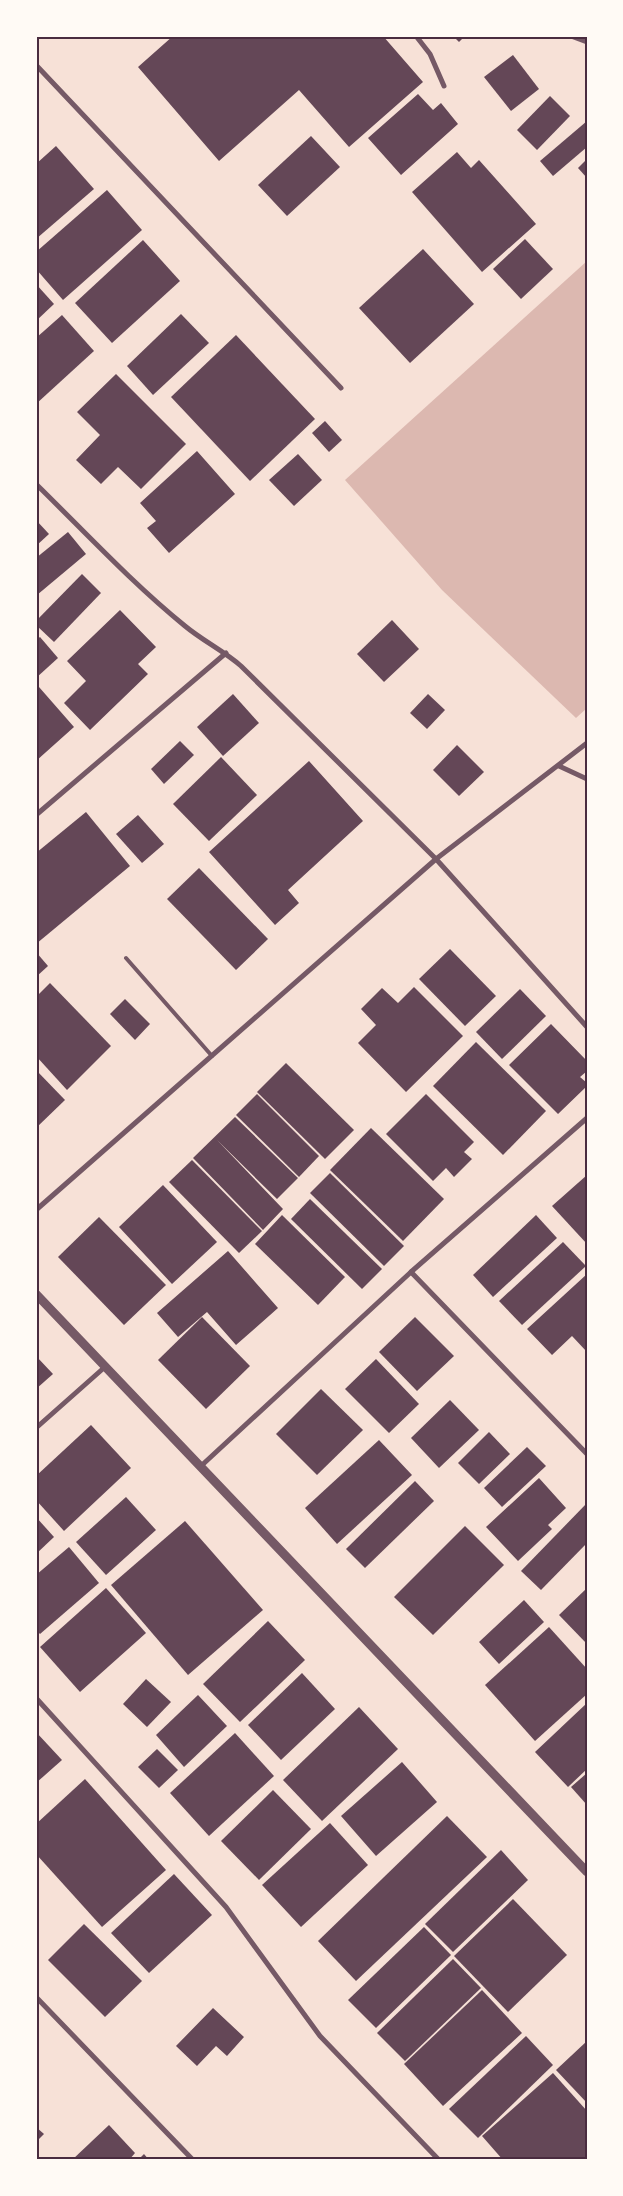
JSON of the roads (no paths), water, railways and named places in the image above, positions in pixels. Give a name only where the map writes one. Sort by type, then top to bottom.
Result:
[{"type":"street","points":[[416,36],[430,54],[444,86]]},
{"type":"street","points":[[571,36],[587,42]]},
{"type":"street","points":[[36,65],[342,388]]},
{"type":"street","points":[[36,484],[186,628],[226,653],[436,860],[587,1027]]},
{"type":"street","points":[[36,814],[226,653]]},
{"type":"street","points":[[36,1210],[436,860],[587,743]]},
{"type":"street","points":[[559,766],[587,779]]},
{"type":"street","points":[[200,1466],[411,1272],[587,1118]]},
{"type":"street","points":[[411,1272],[587,1454]]},
{"type":"street","points":[[36,1294],[106,1365],[587,1872]]},
{"type":"street","points":[[36,1428],[106,1365]]},
{"type":"street","points":[[36,1698],[226,1907],[320,2036],[439,2160]]},
{"type":"street","points":[[36,1997],[193,2160]]},
{"type":"lane","points":[[126,958],[212,1056]]}]
